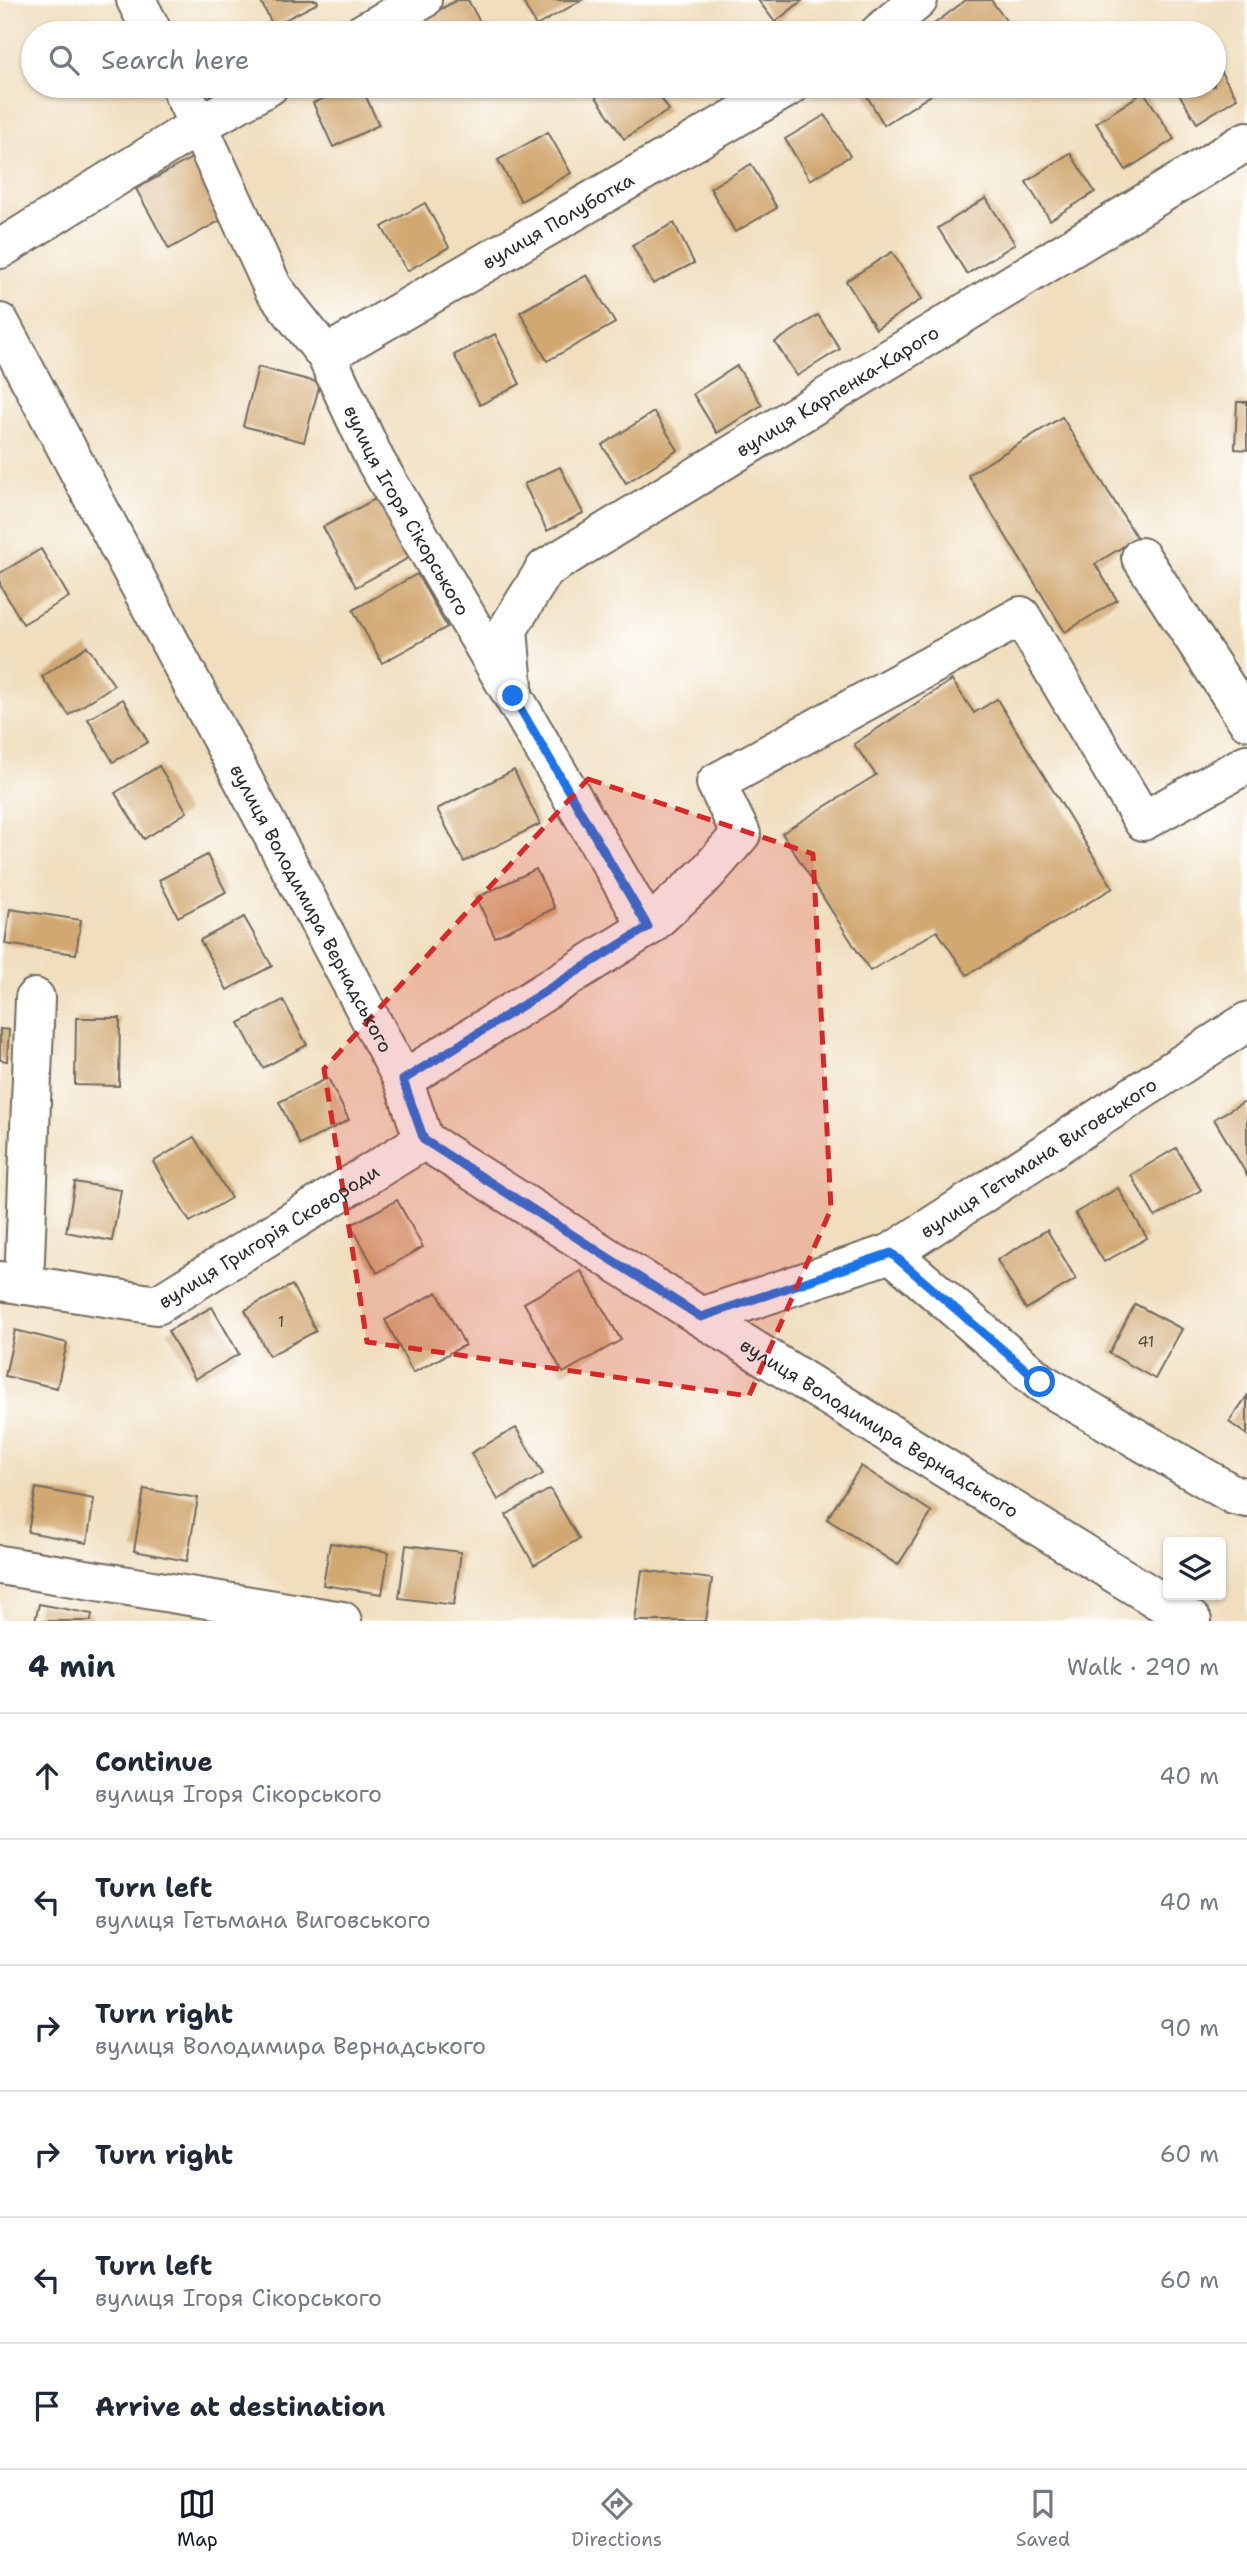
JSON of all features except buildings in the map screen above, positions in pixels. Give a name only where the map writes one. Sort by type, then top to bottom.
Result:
[{"type":"street","points":[[136,0],[147,21]]},
{"type":"street","points":[[384,21],[422,0]]},
{"type":"street","points":[[893,21],[918,0]]},
{"type":"street","name":"вулиця Ігоря Сікорського","points":[[186,98],[273,288],[326,355],[375,460],[648,927]]},
{"type":"street","points":[[0,249],[199,125],[247,98]]},
{"type":"street","name":"вулиця Полуботка","points":[[326,355],[769,98]]},
{"type":"street","name":"вулиця Карпенка-Карого","points":[[513,696],[508,629],[545,569],[1247,141]]},
{"type":"street","name":"вулиця Володимира Вернадського","points":[[0,323],[403,1080],[424,1140],[701,1317],[1192,1621]]},
{"type":"street","points":[[1141,557],[1247,720]]},
{"type":"street","points":[[403,1080],[648,927],[706,874],[741,834],[716,783],[1021,616],[1143,821],[1247,764]]},
{"type":"street","name":"вулиця Григорія Сковороди","points":[[35,998],[12,1283],[158,1305],[424,1140]]},
{"type":"street","name":"вулиця Гетьмана Виговського","points":[[701,1317],[891,1253],[1247,1022]]},
{"type":"street","points":[[891,1253],[1040,1382],[1234,1494],[1247,1498]]},
{"type":"street","points":[[0,1565],[342,1621]]},
{"type":"highlighted area","points":[[588,779],[813,854],[831,1209],[749,1396],[367,1342],[324,1069]]},
{"type":"route","points":[[513,696],[648,927],[403,1080],[424,1140],[701,1317],[891,1253],[1040,1382]]}]
